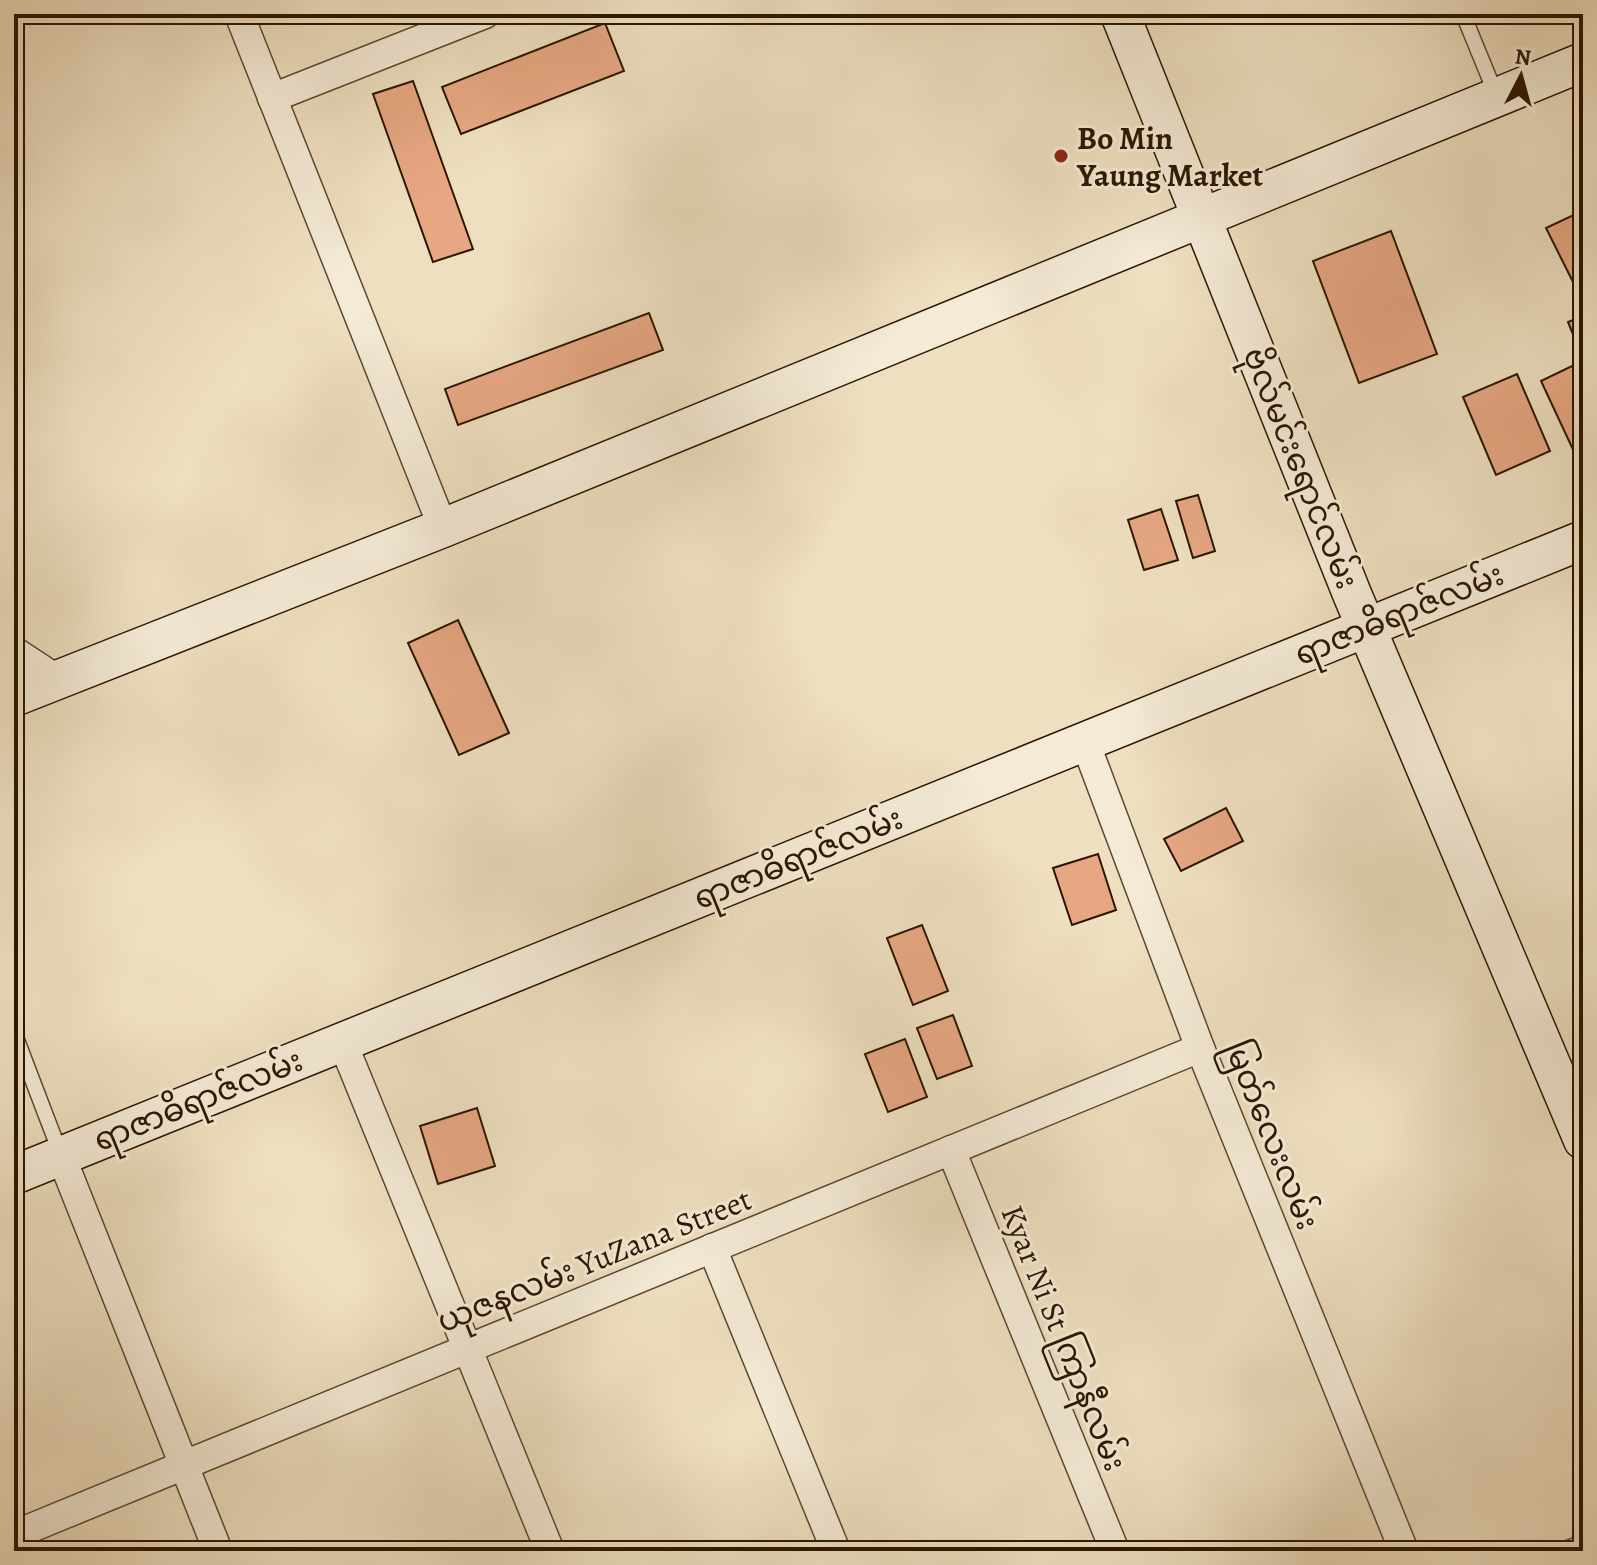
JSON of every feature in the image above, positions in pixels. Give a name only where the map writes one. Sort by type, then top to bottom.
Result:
[{"type":"street","points":[[239,14],[443,528]]},
{"type":"street","points":[[272,98],[485,14]]},
{"type":"street","name":"ဗိုလ်မင်းရောင်လမ်း","points":[[1120,14],[1359,610],[1583,1140]]},
{"type":"street","points":[[14,697],[443,528],[1583,62]]},
{"type":"street","name":"ရာဇာဓိရာဇ်လမ်း","points":[[14,1175],[1085,742],[1359,610],[1583,540]]},
{"type":"street","points":[[14,651],[58,680]]},
{"type":"street","name":"မြတ်လေးလမ်း","points":[[1085,742],[1200,1048],[1404,1551]]},
{"type":"street","points":[[342,1041],[550,1551]]},
{"type":"street","name":"ယုဇနလမ်း YuZana Street","points":[[14,1535],[1200,1048]]},
{"type":"street","name":"Kyar Ni St ကြာနီလမ်း","points":[[951,1150],[1115,1551]]},
{"type":"street","points":[[61,1156],[218,1551]]},
{"type":"street","points":[[712,1248],[836,1551]]},
{"type":"lane","points":[[1463,14],[1497,98]]},
{"type":"lane","points":[[14,1032],[61,1156]]},
{"type":"lane","points":[[1560,1551],[1583,1542]]},
{"type":"building","points":[[605,23],[624,71],[461,134],[442,87]]},
{"type":"building","points":[[413,81],[473,249],[433,262],[373,94]]},
{"type":"building","points":[[1583,165],[1583,186],[1576,168]]},
{"type":"building","points":[[1580,212],[1583,218],[1583,280],[1574,284],[1546,228]]},
{"type":"building","points":[[1391,231],[1437,354],[1359,383],[1313,261]]},
{"type":"building","points":[[649,313],[663,350],[458,425],[445,389]]},
{"type":"building","points":[[1583,316],[1583,359],[1568,322]]},
{"type":"building","points":[[1576,364],[1583,380],[1583,452],[1576,456],[1541,381]]},
{"type":"building","points":[[1517,374],[1550,451],[1496,475],[1463,397]]},
{"type":"building","points":[[1198,495],[1215,551],[1193,558],[1176,501]]},
{"type":"building","points":[[1161,509],[1178,560],[1144,570],[1128,520]]},
{"type":"building","points":[[458,620],[509,733],[459,755],[408,643]]},
{"type":"building","points":[[1226,808],[1243,841],[1181,871],[1164,839]]},
{"type":"building","points":[[1098,854],[1116,910],[1072,925],[1053,868]]},
{"type":"building","points":[[922,925],[948,991],[913,1005],[887,938]]},
{"type":"building","points":[[953,1015],[972,1066],[937,1079],[917,1028]]},
{"type":"building","points":[[905,1039],[927,1097],[888,1112],[865,1054]]},
{"type":"building","points":[[477,1108],[495,1166],[438,1184],[420,1126]]},
{"type":"place","name":"Bo Min Yaung Market","points":[[1061,156]]}]
